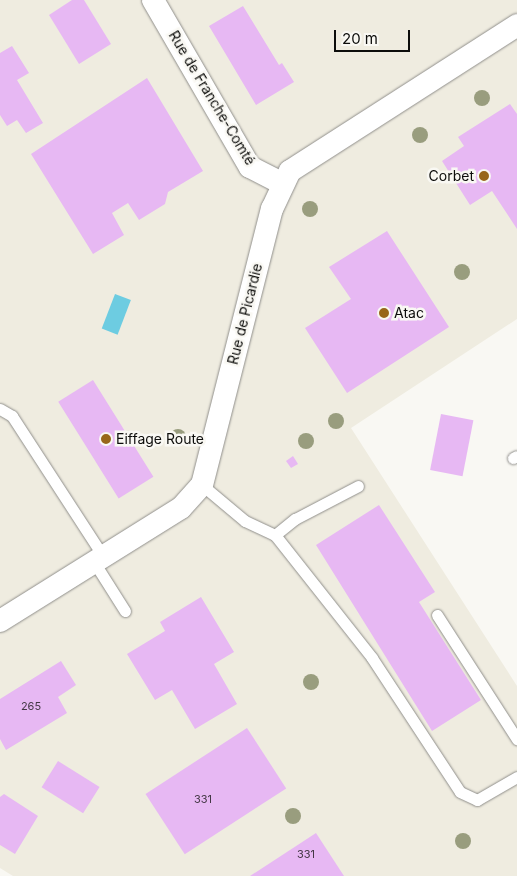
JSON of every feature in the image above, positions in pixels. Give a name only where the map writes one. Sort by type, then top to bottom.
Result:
[{"type":"street","name":"Rue de Franche-Comté","points":[[153,0],[250,167],[282,183]]},
{"type":"street","name":"Rue de Picardie","points":[[0,621],[181,508],[202,485],[282,183],[298,163],[517,25]]},
{"type":"lane","points":[[0,409],[12,416],[99,559],[125,611]]},
{"type":"lane","points":[[202,485],[245,521],[275,534],[372,658],[460,792],[477,800],[517,777]]},
{"type":"lane","points":[[275,534],[295,519],[358,486]]},
{"type":"lane","points":[[438,615],[517,739]]},
{"type":"shaded area","points":[[0,0],[517,0],[517,319],[351,428],[517,686],[517,876],[13,876],[0,868]]},
{"type":"water","points":[[115,294],[131,300],[118,335],[102,329]]},
{"type":"building","points":[[72,0],[84,0],[111,44],[79,64],[49,15]]},
{"type":"building","points":[[243,6],[279,65],[282,63],[294,82],[256,105],[209,26]]},
{"type":"building","points":[[12,46],[29,73],[17,80],[43,123],[26,133],[17,120],[7,126],[0,115],[0,53]]},
{"type":"building","points":[[147,78],[203,171],[168,192],[165,204],[139,220],[128,203],[112,213],[124,235],[93,254],[31,154]]},
{"type":"building","name":"Corbet","points":[[510,104],[517,114],[517,229],[492,191],[470,205],[442,161],[464,146],[458,137]]},
{"type":"building","name":"Atac","points":[[387,231],[449,327],[347,393],[305,328],[351,299],[329,267]]},
{"type":"building","name":"Eiffage Route","points":[[93,380],[153,477],[119,498],[58,402]]},
{"type":"building","points":[[441,414],[473,420],[463,476],[430,470]]},
{"type":"building","points":[[293,456],[298,464],[291,468],[286,461]]},
{"type":"building","points":[[379,505],[435,592],[419,602],[481,700],[432,731],[316,545]]},
{"type":"building","points":[[201,597],[234,652],[214,664],[237,704],[195,729],[172,690],[155,700],[127,654],[165,631],[160,622]]},
{"type":"building","points":[[61,661],[76,685],[58,697],[67,713],[6,750],[0,739],[0,699]]},
{"type":"building","points":[[247,728],[286,788],[185,854],[146,794]]},
{"type":"building","points":[[58,761],[100,787],[83,813],[42,787]]},
{"type":"building","points":[[4,794],[38,816],[15,854],[0,845],[0,797]]},
{"type":"building","points":[[316,833],[344,876],[250,876]]},
{"type":"place","name":"Corbet","points":[[484,176]]},
{"type":"place","name":"Atac","points":[[384,313]]},
{"type":"place","name":"Eiffage Route","points":[[106,439]]}]
